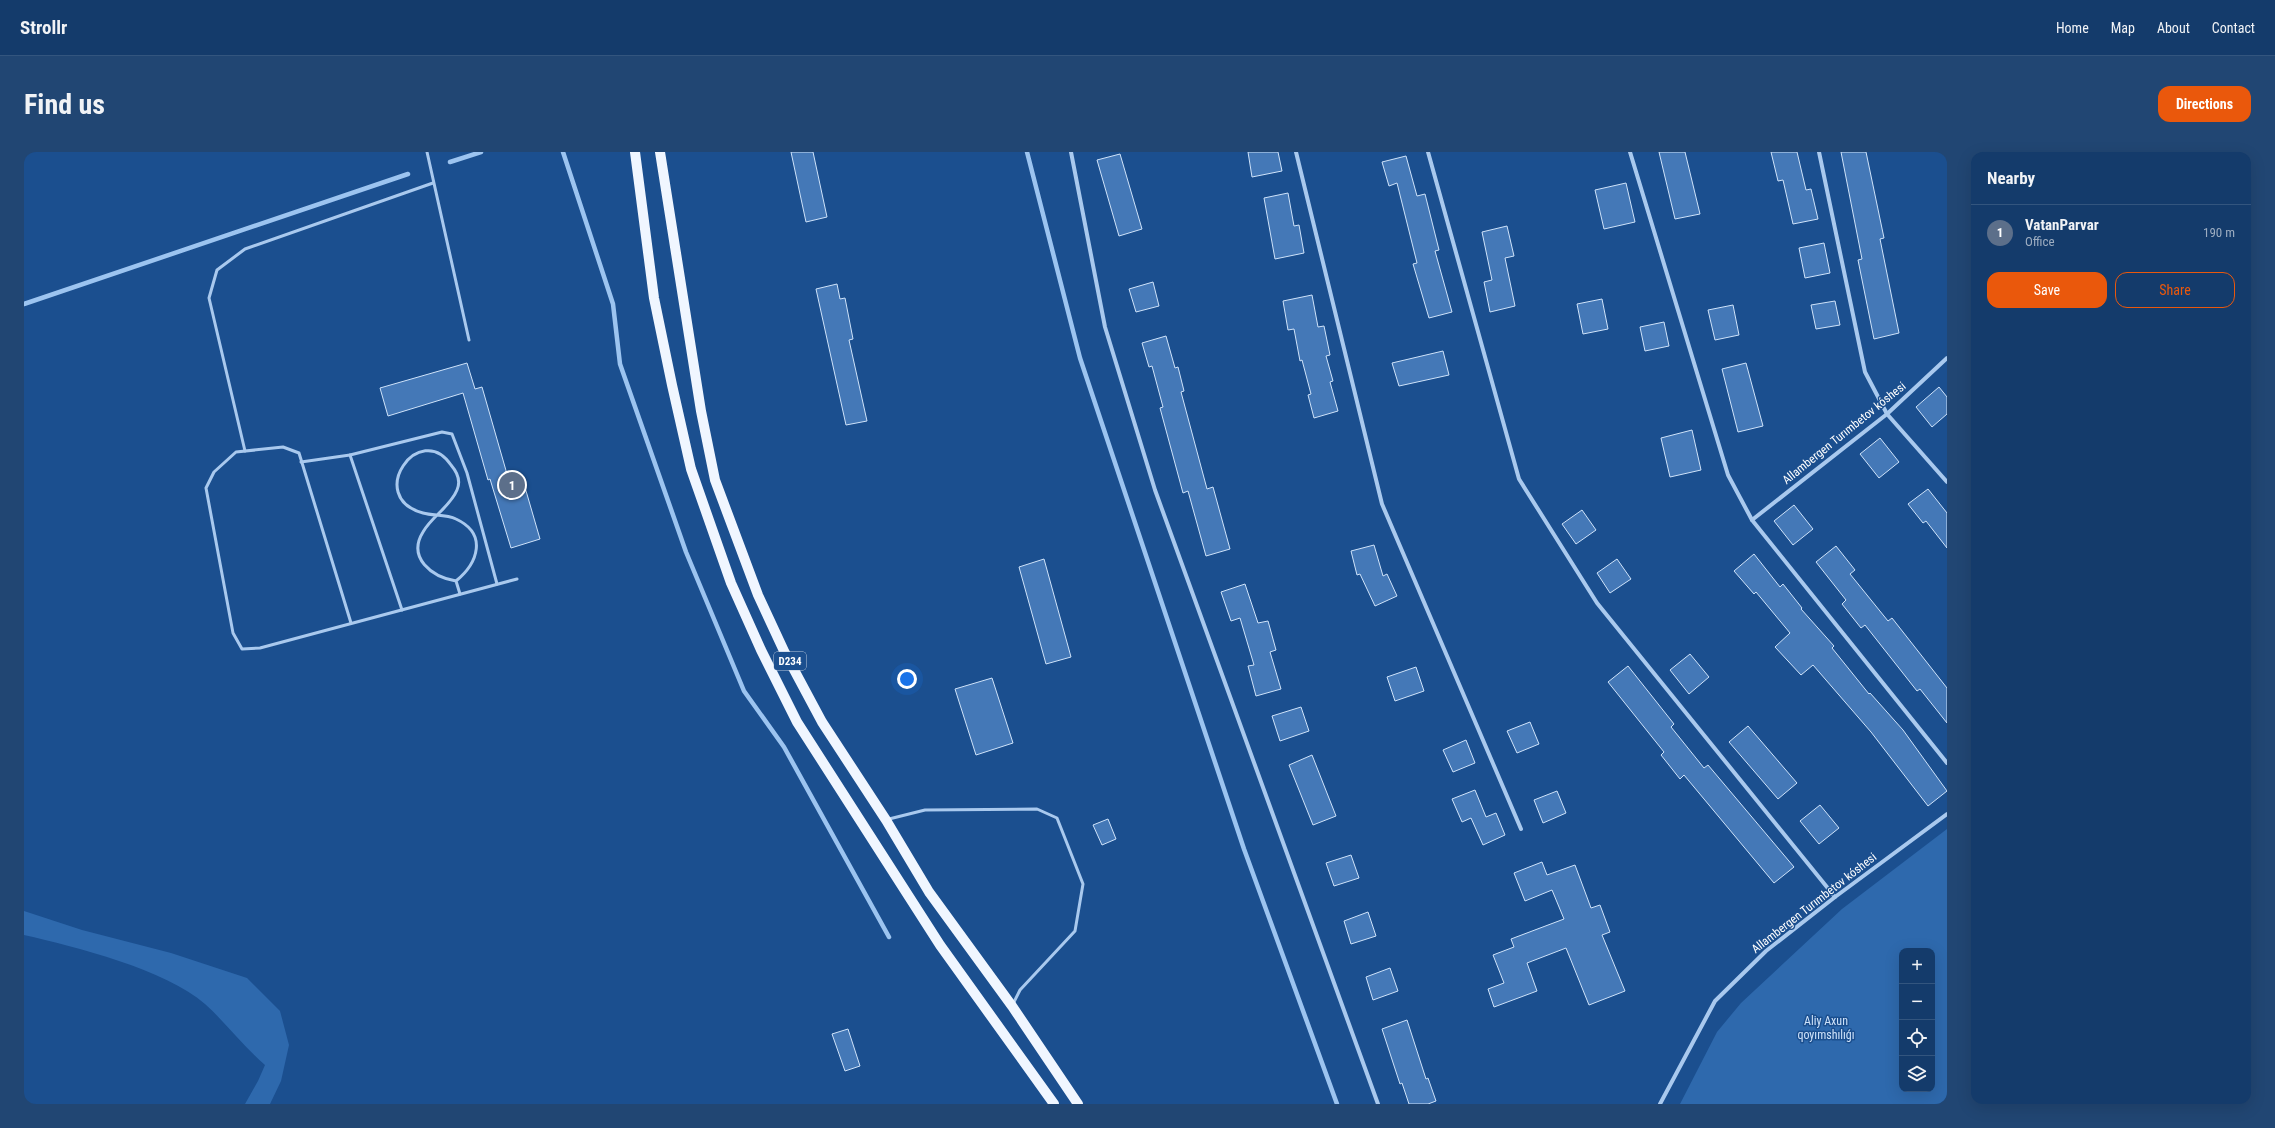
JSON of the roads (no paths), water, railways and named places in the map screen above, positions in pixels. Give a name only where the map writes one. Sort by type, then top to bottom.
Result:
[{"type":"main road","name":"D234","points":[[635,152],[654,298],[673,392],[692,475],[731,583],[761,650],[797,722],[940,945],[1054,1104]]},
{"type":"main road","name":"D234","points":[[660,152],[702,411],[715,480],[758,595],[784,651],[822,722],[886,820],[929,892],[1012,1006],[1078,1104]]},
{"type":"street","points":[[1071,152],[1105,327],[1155,490],[1378,1104]]},
{"type":"street","points":[[1296,152],[1382,504],[1521,830]]},
{"type":"street","points":[[1428,152],[1519,479],[1597,603],[1835,896]]},
{"type":"street","points":[[1630,152],[1728,475],[1752,520],[1947,763]]},
{"type":"street","points":[[1819,152],[1865,372],[1888,414],[1947,482]]},
{"type":"street","name":"Allambergen Turımbetov kóshesi","points":[[1752,520],[1888,414],[1947,358]]},
{"type":"street","name":"Allambergen Turımbetov kóshesi","points":[[1660,1104],[1715,1002],[1766,951],[1835,896],[1947,814]]},
{"type":"lane","points":[[427,152],[469,340]]},
{"type":"lane","points":[[245,451],[210,298],[217,270],[245,249],[433,183]]},
{"type":"lane","points":[[301,462],[350,454],[442,432],[452,434],[467,473],[488,543],[497,584]]},
{"type":"lane","points":[[351,623],[298,453],[283,447],[236,452],[214,472],[206,488],[233,633],[242,649],[260,648],[517,579]]},
{"type":"lane","points":[[437,515],[422,513],[410,507],[399,496],[397,482],[400,467],[415,454],[430,450],[447,458],[458,473],[458,488],[445,508],[437,515],[425,528],[418,540],[419,555],[427,569],[441,578],[456,581],[468,572],[475,558],[476,541],[469,528],[455,518],[437,515]]},
{"type":"lane","points":[[350,454],[402,610]]},
{"type":"lane","points":[[456,581],[460,594]]},
{"type":"lane","points":[[886,820],[933,810],[1037,809],[1057,818],[1083,884],[1075,931],[1020,990],[1012,1006]]},
{"type":"waterway","points":[[450,162],[481,152]]},
{"type":"waterway","points":[[563,152],[613,304],[620,364],[686,552],[744,691],[784,747],[889,937]]},
{"type":"waterway","points":[[1027,152],[1080,358],[1244,849],[1337,1104]]},
{"type":"waterway","points":[[24,304],[408,174]]},
{"type":"place","name":"VatanParvar","points":[[512,485]]},
{"type":"park label","name":"Aliy Axun qoyımshılıǵı","points":[[1826,1028]]}]
